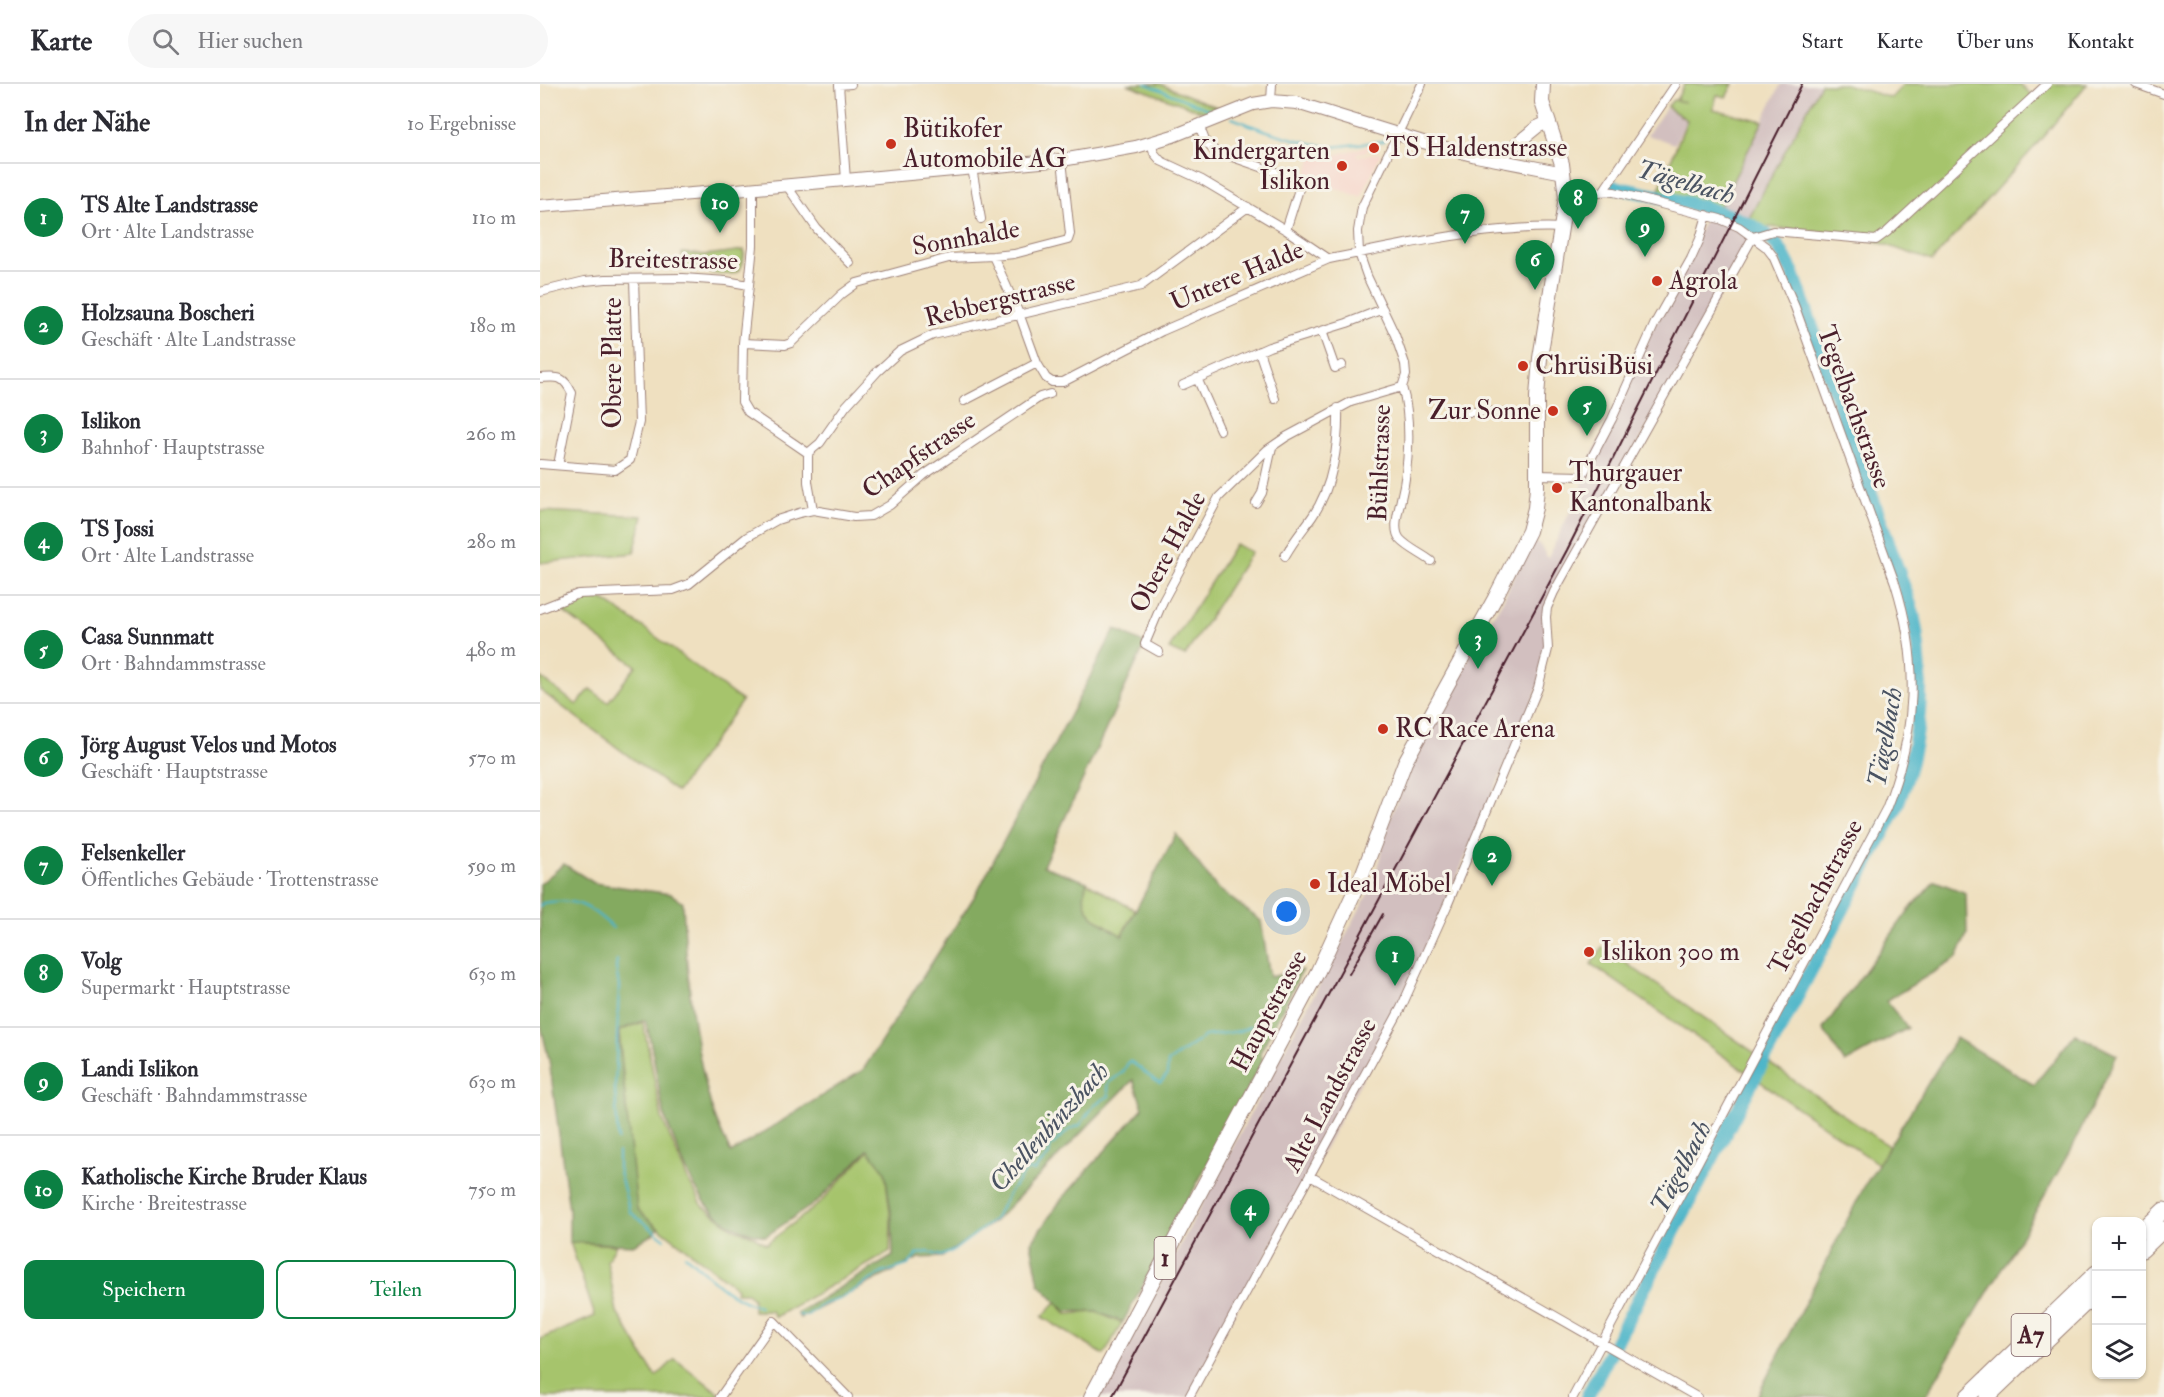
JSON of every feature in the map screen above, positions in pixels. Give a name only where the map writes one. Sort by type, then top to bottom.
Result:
[{"type":"highway","points":[[2146,1227],[2164,1210]]},
{"type":"highway","points":[[2146,1246],[2164,1229]]},
{"type":"highway","name":"A7","points":[[1967,1397],[2092,1278]]},
{"type":"highway","name":"A7","points":[[1987,1397],[2092,1298]]},
{"type":"main road","name":"Hauptstrasse","points":[[1091,1397],[1319,970],[1363,873],[1405,762],[1495,598],[1528,531],[1535,508],[1536,417],[1540,358],[1566,197],[1563,173],[1542,102],[1542,84]]},
{"type":"street","points":[[846,180],[839,85],[851,84]]},
{"type":"street","points":[[1271,101],[1272,84]]},
{"type":"street","points":[[1402,387],[1406,375],[1405,364],[1367,276],[1359,253],[1358,231],[1362,207],[1422,84]]},
{"type":"street","points":[[1604,190],[1676,84]]},
{"type":"street","points":[[1760,235],[1779,231],[1876,240],[2047,84]]},
{"type":"street","points":[[2136,84],[2164,94]]},
{"type":"street","points":[[540,206],[1062,160],[1106,153],[1151,142],[1253,104],[1271,101],[1297,104],[1446,149],[1563,173]]},
{"type":"street","points":[[1497,160],[1537,127],[1548,122]]},
{"type":"street","points":[[1199,125],[1206,143],[1215,151],[1293,178],[1299,186],[1286,230]]},
{"type":"street","points":[[1151,142],[1154,153],[1161,161],[1189,173],[1248,207],[1329,259]]},
{"type":"street","name":"Sonnhalde","points":[[743,343],[785,345],[791,343],[842,294],[857,283],[949,258],[1014,254],[1068,240],[1070,234],[1062,160]]},
{"type":"street","points":[[972,168],[981,219]]},
{"type":"street","points":[[787,186],[817,229],[850,262]]},
{"type":"street","name":"Breitestrasse","points":[[540,292],[585,281],[683,278],[749,285],[753,246],[753,189]]},
{"type":"street","name":"Tegelbachstrasse","points":[[1566,197],[1582,196],[1604,190],[1707,215],[1760,235],[1783,275],[1895,583],[1904,614],[1913,682],[1910,729],[1897,781],[1876,829],[1605,1345],[1573,1397]]},
{"type":"street","name":"Rebbergstrasse","points":[[808,453],[820,443],[846,406],[900,351],[933,335],[1141,286],[1248,207]]},
{"type":"street","points":[[1537,475],[1582,476],[1615,413],[1655,323],[1691,259],[1707,215]]},
{"type":"street","name":"Untere Halde","points":[[1037,363],[1046,378],[1052,382],[1063,382],[1162,332],[1329,259],[1415,241],[1491,231],[1540,227],[1561,228]]},
{"type":"street","name":"Alte Landstrasse","points":[[1189,1397],[1401,1008],[1448,906],[1538,688],[1547,654],[1547,608],[1554,592],[1760,235]]},
{"type":"street","points":[[964,402],[1037,363],[1020,316],[993,256]]},
{"type":"street","name":"Obere Platte","points":[[540,464],[615,470],[630,460],[639,422],[634,280]]},
{"type":"street","points":[[749,285],[743,343],[742,402],[748,412],[808,453],[808,482],[813,510]]},
{"type":"street","points":[[1183,385],[1259,351],[1383,309]]},
{"type":"street","points":[[1322,331],[1335,368],[1342,365]]},
{"type":"street","points":[[1259,351],[1275,399]]},
{"type":"street","points":[[540,378],[558,377],[567,383],[572,393],[558,465]]},
{"type":"street","points":[[1197,378],[1220,430]]},
{"type":"street","name":"Obere Halde","points":[[1159,652],[1145,644],[1163,601],[1219,497],[1272,447],[1286,437],[1351,402],[1402,387]]},
{"type":"street","name":"Bühlstrasse","points":[[1402,387],[1405,396],[1406,478],[1397,518],[1397,533],[1400,540],[1431,561]]},
{"type":"street","name":"Chapfstrasse","points":[[540,609],[578,594],[673,590],[689,584],[747,537],[799,513],[813,510],[854,517],[871,516],[891,505],[924,475],[1040,397],[1050,394]]},
{"type":"street","points":[[1285,556],[1298,533],[1312,516],[1325,491],[1335,453],[1338,408]]},
{"type":"street","points":[[1453,413],[1489,410],[1536,417]]},
{"type":"street","points":[[1256,503],[1262,493],[1272,447]]},
{"type":"street","points":[[1310,1176],[1697,1397]]},
{"type":"street","points":[[720,1397],[774,1321],[848,1397]]},
{"type":"shaded area","points":[[1781,84],[1821,84],[1747,222],[1719,208]]},
{"type":"shaded area","points":[[1666,108],[1687,119],[1675,144],[1647,135]]},
{"type":"shaded area","name":"Kindergarten Islikon","points":[[1368,146],[1368,151],[1357,153],[1357,156],[1381,153],[1361,197],[1306,178],[1313,149],[1335,155]]},
{"type":"shaded area","points":[[1707,215],[1753,237],[1547,608],[1548,649],[1538,688],[1401,1008],[1189,1397],[1099,1397],[1373,884],[1390,818],[1410,768],[1474,648],[1504,598],[1531,540],[1540,545],[1548,558],[1583,484],[1582,476]]},
{"type":"green space","points":[[1127,84],[1160,84],[1229,112],[1217,117]]},
{"type":"green space","points":[[1685,84],[1733,84],[1726,97],[1717,95],[1713,109],[1763,121],[1719,208],[1659,190],[1687,120],[1667,107],[1673,100],[1685,102],[1676,100]]},
{"type":"green space","points":[[1821,84],[1845,84],[1891,98],[1904,84],[2020,84],[2035,98],[2051,84],[2087,84],[2037,144],[1932,261],[1864,237],[1770,227],[1762,230],[1747,222]]},
{"type":"green space","points":[[744,250],[742,265],[731,274],[683,268],[682,253],[706,255]]},
{"type":"green space","points":[[540,511],[643,516],[634,553],[540,563]]},
{"type":"green space","points":[[1235,544],[1251,552],[1185,656],[1169,649]]},
{"type":"green space","points":[[589,596],[605,601],[742,701],[677,792],[540,690],[540,677],[577,705],[590,689],[608,702],[636,666],[561,610],[573,599]]},
{"type":"green space","points":[[1115,629],[1145,644],[1043,866],[1087,882],[1084,893],[1087,909],[1098,920],[1122,936],[1176,834],[1216,887],[1261,921],[1270,977],[1302,970],[1260,1053],[1263,1060],[1123,1322],[1097,1312],[1065,1311],[1039,1284],[1031,1243],[1061,1200],[1143,1108],[1133,1080],[995,1221],[942,1257],[919,1258],[800,1318],[797,1313],[893,1256],[892,1220],[885,1171],[868,1150],[818,1201],[766,1236],[733,1226],[710,1208],[693,1184],[686,1169],[664,1114],[645,1020],[618,1031],[637,1209],[658,1228],[652,1235],[633,1245],[569,1242],[569,1210],[549,1060],[540,1022],[540,884],[564,864],[594,883],[671,894],[683,903],[688,977],[698,1050],[711,1105],[731,1153],[863,1070],[976,894]]},
{"type":"green space","points":[[1935,881],[1966,893],[1967,934],[1957,958],[1886,1001],[1908,1028],[1845,1063],[1823,1029],[1909,910]]},
{"type":"green space","points":[[1086,882],[1135,910],[1121,936],[1087,912],[1083,894]]},
{"type":"green space","points":[[1603,947],[1898,1153],[1887,1170],[1591,964]]},
{"type":"green space","points":[[643,1022],[662,1118],[688,1180],[703,1206],[734,1229],[750,1234],[766,1244],[820,1203],[869,1150],[885,1171],[891,1221],[890,1252],[775,1317],[771,1311],[753,1311],[753,1298],[747,1293],[736,1293],[737,1288],[636,1210],[619,1031]]},
{"type":"green space","points":[[2075,1034],[2117,1055],[2070,1151],[1925,1397],[1757,1397],[1865,1185],[1956,1038],[2034,1085]]},
{"type":"green space","points":[[570,1242],[616,1245],[607,1261],[617,1312],[656,1377],[675,1359],[720,1394],[718,1397],[540,1397],[540,1339],[595,1316]]},
{"type":"green space","points":[[1056,1302],[1066,1314],[1096,1312],[1122,1323],[1104,1355],[1042,1317]]},
{"type":"waterway","name":"Tägelbach","points":[[1146,84],[1218,113]]},
{"type":"waterway","name":"Tägelbach","points":[[1232,118],[1281,136],[1332,147],[1384,141]]},
{"type":"waterway","name":"Tägelbach","points":[[1587,1397],[1895,810],[1911,761],[1916,737],[1920,688],[1913,613],[1793,273],[1780,250],[1770,238],[1738,219],[1697,205],[1615,187]]},
{"type":"waterway","name":"Chellenbinzbach","points":[[540,906],[543,903],[555,901],[574,902],[597,914],[613,928]]},
{"type":"waterway","name":"Chellenbinzbach","points":[[617,960],[619,986],[615,1089],[618,1140]]},
{"type":"waterway","name":"Chellenbinzbach","points":[[799,1315],[806,1316],[824,1304],[840,1299],[882,1273],[908,1265],[918,1254],[928,1252],[941,1256],[953,1251],[994,1220],[1009,1193],[1027,1170],[1034,1171],[1049,1155],[1050,1147],[1070,1129],[1080,1125],[1095,1104],[1109,1096],[1107,1084],[1123,1072],[1129,1061],[1160,1083],[1167,1075],[1168,1062],[1205,1036],[1240,1031],[1251,1026]]},
{"type":"waterway","name":"Chellenbinzbach","points":[[618,1152],[618,1168],[630,1212],[665,1239]]},
{"type":"waterway","name":"Chellenbinzbach","points":[[685,1255],[729,1292],[760,1307]]},
{"type":"railway","points":[[1112,1397],[1567,550],[1802,84]]},
{"type":"railway","points":[[1349,974],[1383,914]]},
{"type":"place","name":"Bütikofer Automobile AG","points":[[891,144]]},
{"type":"place","name":"TS Haldenstrasse","points":[[1374,148]]},
{"type":"place","name":"Kindergarten Islikon","points":[[1342,166]]},
{"type":"place","name":"Volg","points":[[1578,229]]},
{"type":"place","name":"Katholische Kirche Bruder Klaus","points":[[720,233]]},
{"type":"place","name":"Felsenkeller","points":[[1465,244]]},
{"type":"place","name":"Landi Islikon","points":[[1645,257]]},
{"type":"place","name":"Agrola","points":[[1657,281]]},
{"type":"place","name":"Jörg August Velos und Motos","points":[[1535,290]]},
{"type":"place","name":"ChrüsiBüsi","points":[[1523,366]]},
{"type":"place","name":"Zur Sonne","points":[[1553,411]]},
{"type":"place","name":"Casa Sunnmatt","points":[[1587,436]]},
{"type":"place","name":"Thurgauer Kantonalbank","points":[[1557,488]]},
{"type":"place","name":"Islikon","points":[[1478,669]]},
{"type":"place","name":"RC Race Arena","points":[[1383,729]]},
{"type":"place","name":"Ideal Möbel","points":[[1315,884]]},
{"type":"place","name":"Holzsauna Boscheri","points":[[1492,886]]},
{"type":"place","name":"Islikon 300 m","points":[[1589,952]]},
{"type":"place","name":"TS Alte Landstrasse","points":[[1395,986]]},
{"type":"place","name":"TS Jossi","points":[[1250,1239]]}]
